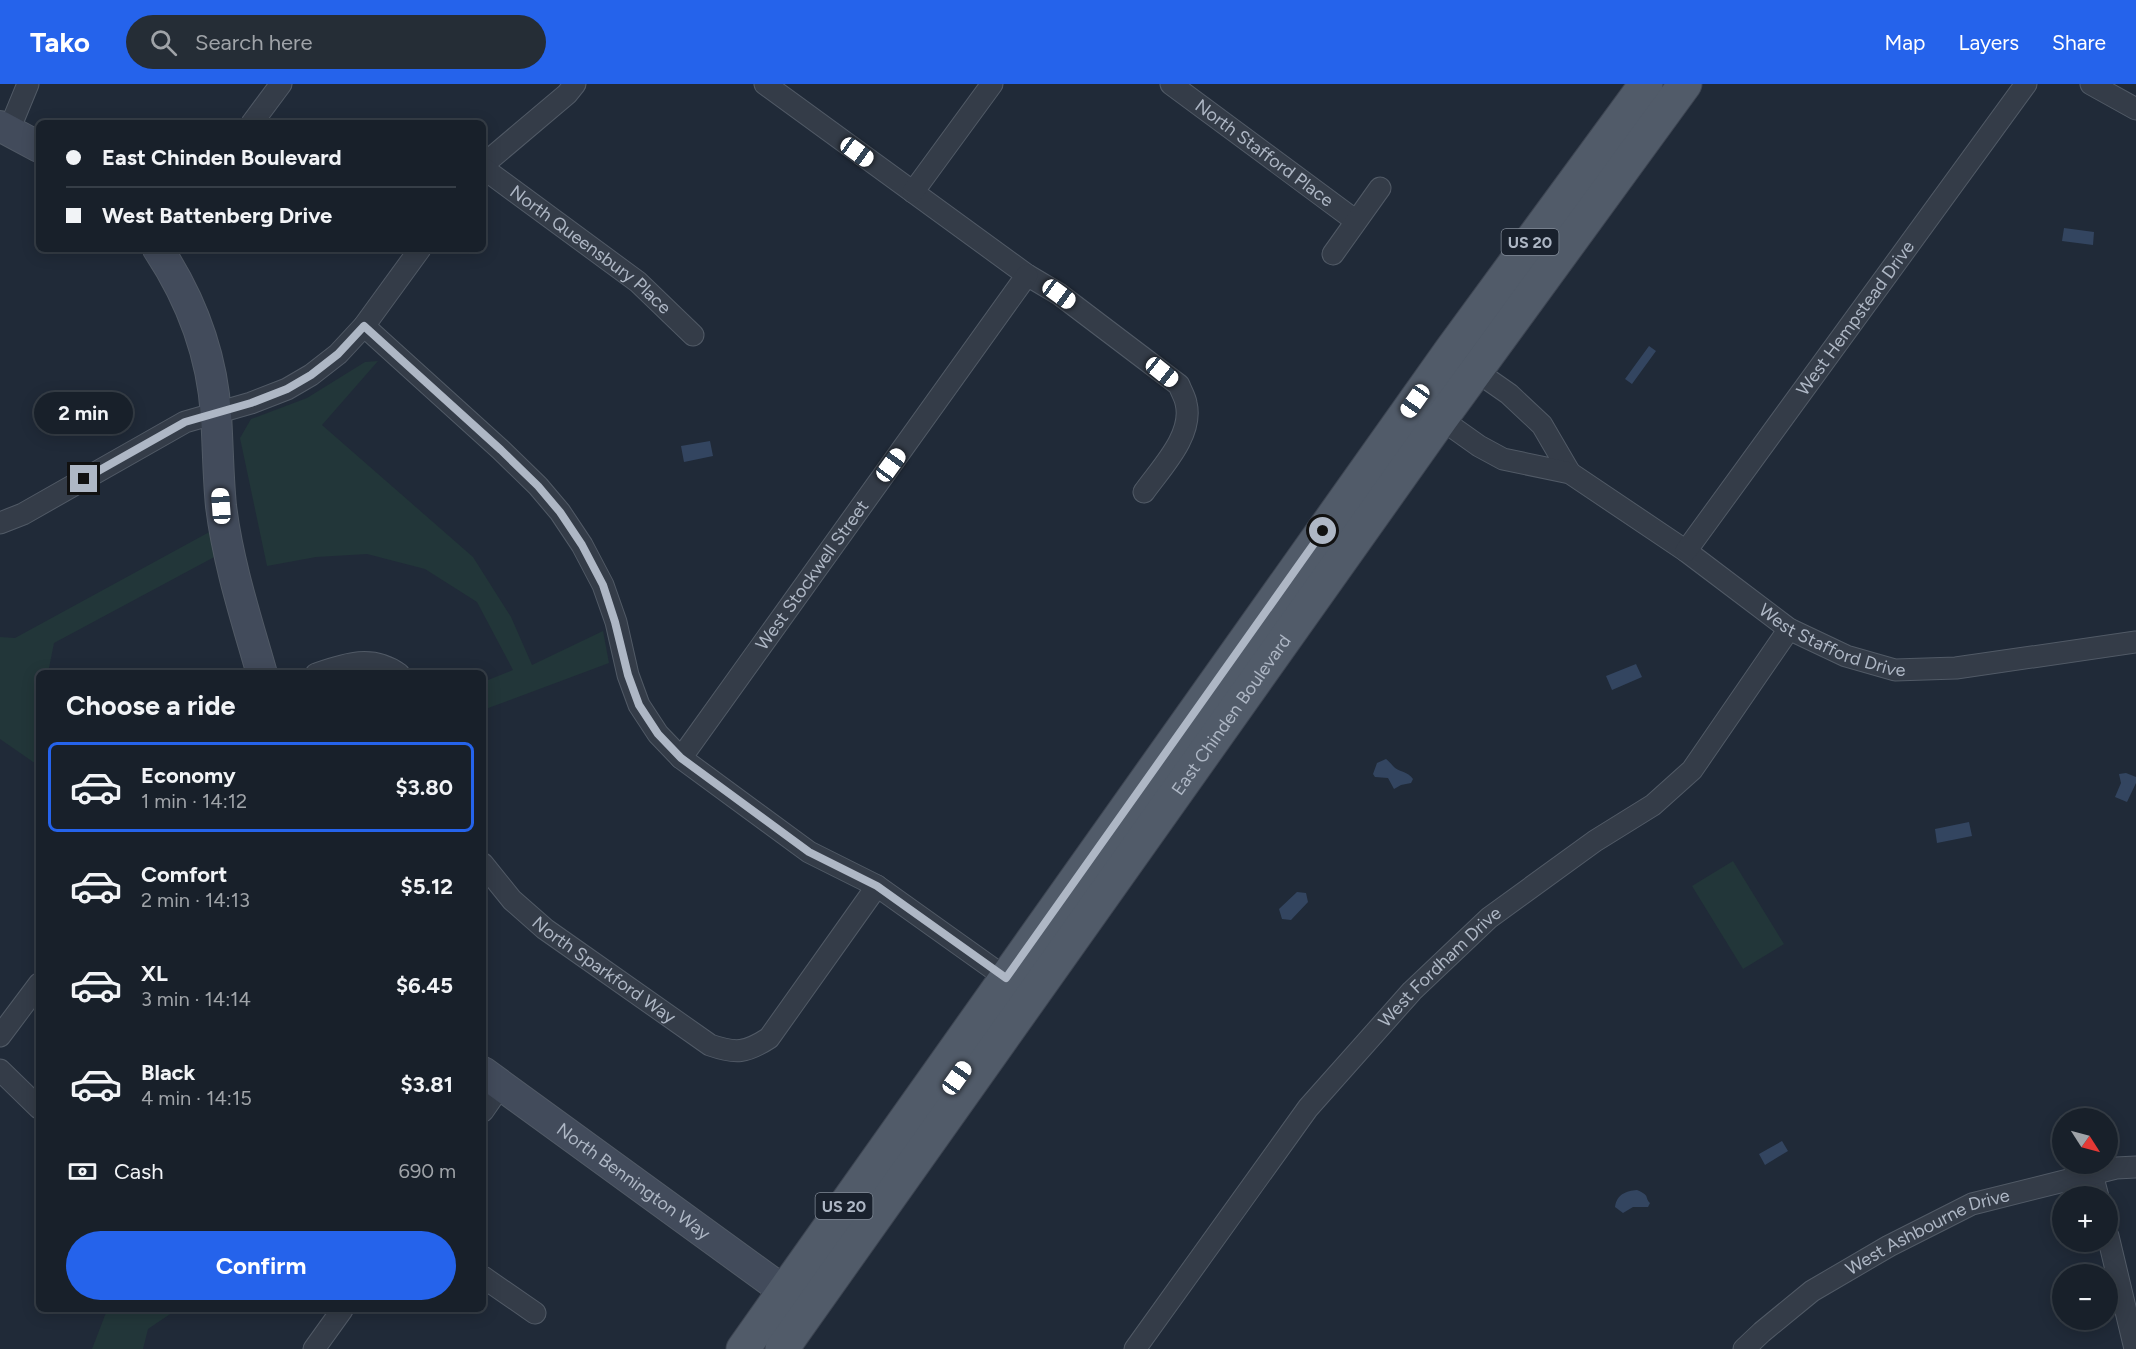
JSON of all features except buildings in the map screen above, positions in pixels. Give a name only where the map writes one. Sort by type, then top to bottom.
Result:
[{"type":"main road","name":"East Chinden Boulevard","points":[[743,1349],[1450,350],[1646,84]]},
{"type":"main road","name":"East Chinden Boulevard","points":[[782,1349],[1441,419],[1685,84]]},
{"type":"main road","points":[[1441,419],[1451,377],[1598,174],[1621,119]]},
{"type":"main road","points":[[826,1286],[852,1227],[997,1022],[1006,978]]},
{"type":"street","points":[[28,84],[4,128],[36,145]]},
{"type":"street","points":[[254,120],[281,84]]},
{"type":"street","points":[[486,163],[567,94],[575,84]]},
{"type":"street","points":[[765,84],[1027,275],[1076,306],[1179,386],[1187,404],[1186,425],[1178,444],[1144,492]]},
{"type":"street","points":[[913,192],[992,84]]},
{"type":"street","name":"North Stafford Place","points":[[1171,84],[1356,221]]},
{"type":"street","name":"West Hempstead Drive","points":[[1686,551],[2026,84]]},
{"type":"street","points":[[2091,84],[2136,109]]},
{"type":"street","name":"North Queensbury Place","points":[[486,168],[638,282],[693,335]]},
{"type":"street","points":[[1333,254],[1380,188]]},
{"type":"street","points":[[160,252],[182,288],[207,355],[216,413],[221,506],[230,556],[261,670]]},
{"type":"street","points":[[0,523],[23,514],[185,422],[287,389],[311,375],[338,354],[364,326],[418,252]]},
{"type":"street","name":"West Stockwell Street","points":[[681,758],[1027,275]]},
{"type":"street","points":[[364,326],[501,450],[538,486],[560,512],[582,545],[603,585],[628,675],[639,705],[658,734],[681,758],[809,852],[877,886],[1006,978]]},
{"type":"street","name":"West Stafford Drive","points":[[1476,371],[1517,401],[1542,425],[1570,473]]},
{"type":"street","name":"West Stafford Drive","points":[[1441,419],[1479,446],[1503,459],[1570,473],[1686,551],[1789,629],[1846,656],[1895,670],[1956,668],[2136,642]]},
{"type":"street","name":"West Fordham Drive","points":[[1135,1349],[1308,1108],[1412,991],[1489,918],[1596,841],[1653,805],[1692,770],[1789,629]]},
{"type":"street","points":[[328,670],[352,662],[372,662],[394,670]]},
{"type":"street","name":"North Sparkford Way","points":[[486,868],[512,900],[545,929],[711,1045],[724,1050],[741,1052],[769,1038],[877,886]]},
{"type":"street","points":[[0,1036],[36,988]]},
{"type":"street","points":[[0,1070],[36,1105]]},
{"type":"street","points":[[486,1100],[492,1079]]},
{"type":"street","name":"North Bennington Way","points":[[492,1079],[783,1291]]},
{"type":"street","name":"West Ashbourne Drive","points":[[2118,1168],[2136,1167]]},
{"type":"street","points":[[2092,1174],[2095,1186]]},
{"type":"street","name":"West Ashbourne Drive","points":[[1744,1349],[1812,1291],[1889,1246],[1972,1204],[2092,1174]]},
{"type":"street","points":[[2112,1252],[2135,1349]]},
{"type":"street","points":[[486,1278],[534,1313]]},
{"type":"street","points":[[314,1349],[341,1312]]},
{"type":"green space","points":[[378,361],[322,425],[473,557],[511,617],[532,665],[603,631],[609,663],[486,709],[486,681],[513,670],[477,602],[425,569],[367,554],[316,557],[267,566],[240,438],[251,419],[307,398],[365,362]]},
{"type":"green space","points":[[213,530],[218,555],[54,643],[49,670],[36,670],[36,764],[0,739],[0,637],[15,638]]},
{"type":"green space","points":[[1733,861],[1784,944],[1743,969],[1692,886]]},
{"type":"green space","points":[[106,1312],[173,1312],[148,1329],[143,1349],[92,1349]]},
{"type":"water","points":[[2064,228],[2094,232],[2093,245],[2062,241]]},
{"type":"water","points":[[1649,346],[1656,351],[1632,384],[1625,379]]},
{"type":"water","points":[[710,441],[713,456],[684,462],[681,446]]},
{"type":"water","points":[[1636,664],[1642,677],[1612,690],[1606,676]]},
{"type":"water","points":[[1386,759],[1395,768],[1411,776],[1413,779],[1411,783],[1394,789],[1388,778],[1375,777],[1373,774],[1377,763]]},
{"type":"water","points":[[2126,773],[2136,777],[2136,783],[2127,802],[2115,797],[2121,783],[2119,774]]},
{"type":"water","points":[[1969,822],[1972,836],[1937,843],[1935,829]]},
{"type":"water","points":[[1297,892],[1306,893],[1308,902],[1291,920],[1282,919],[1279,909]]},
{"type":"water","points":[[1782,1141],[1788,1151],[1765,1165],[1759,1154]]},
{"type":"water","points":[[1637,1190],[1646,1195],[1650,1203],[1648,1207],[1633,1207],[1623,1213],[1615,1207],[1623,1194]]},
{"type":"route","points":[[84,479],[185,422],[251,403],[287,389],[311,375],[338,354],[364,326],[501,450],[538,486],[560,512],[582,545],[603,585],[628,675],[639,705],[658,734],[681,758],[809,852],[877,886],[1006,978],[1323,531]]}]
